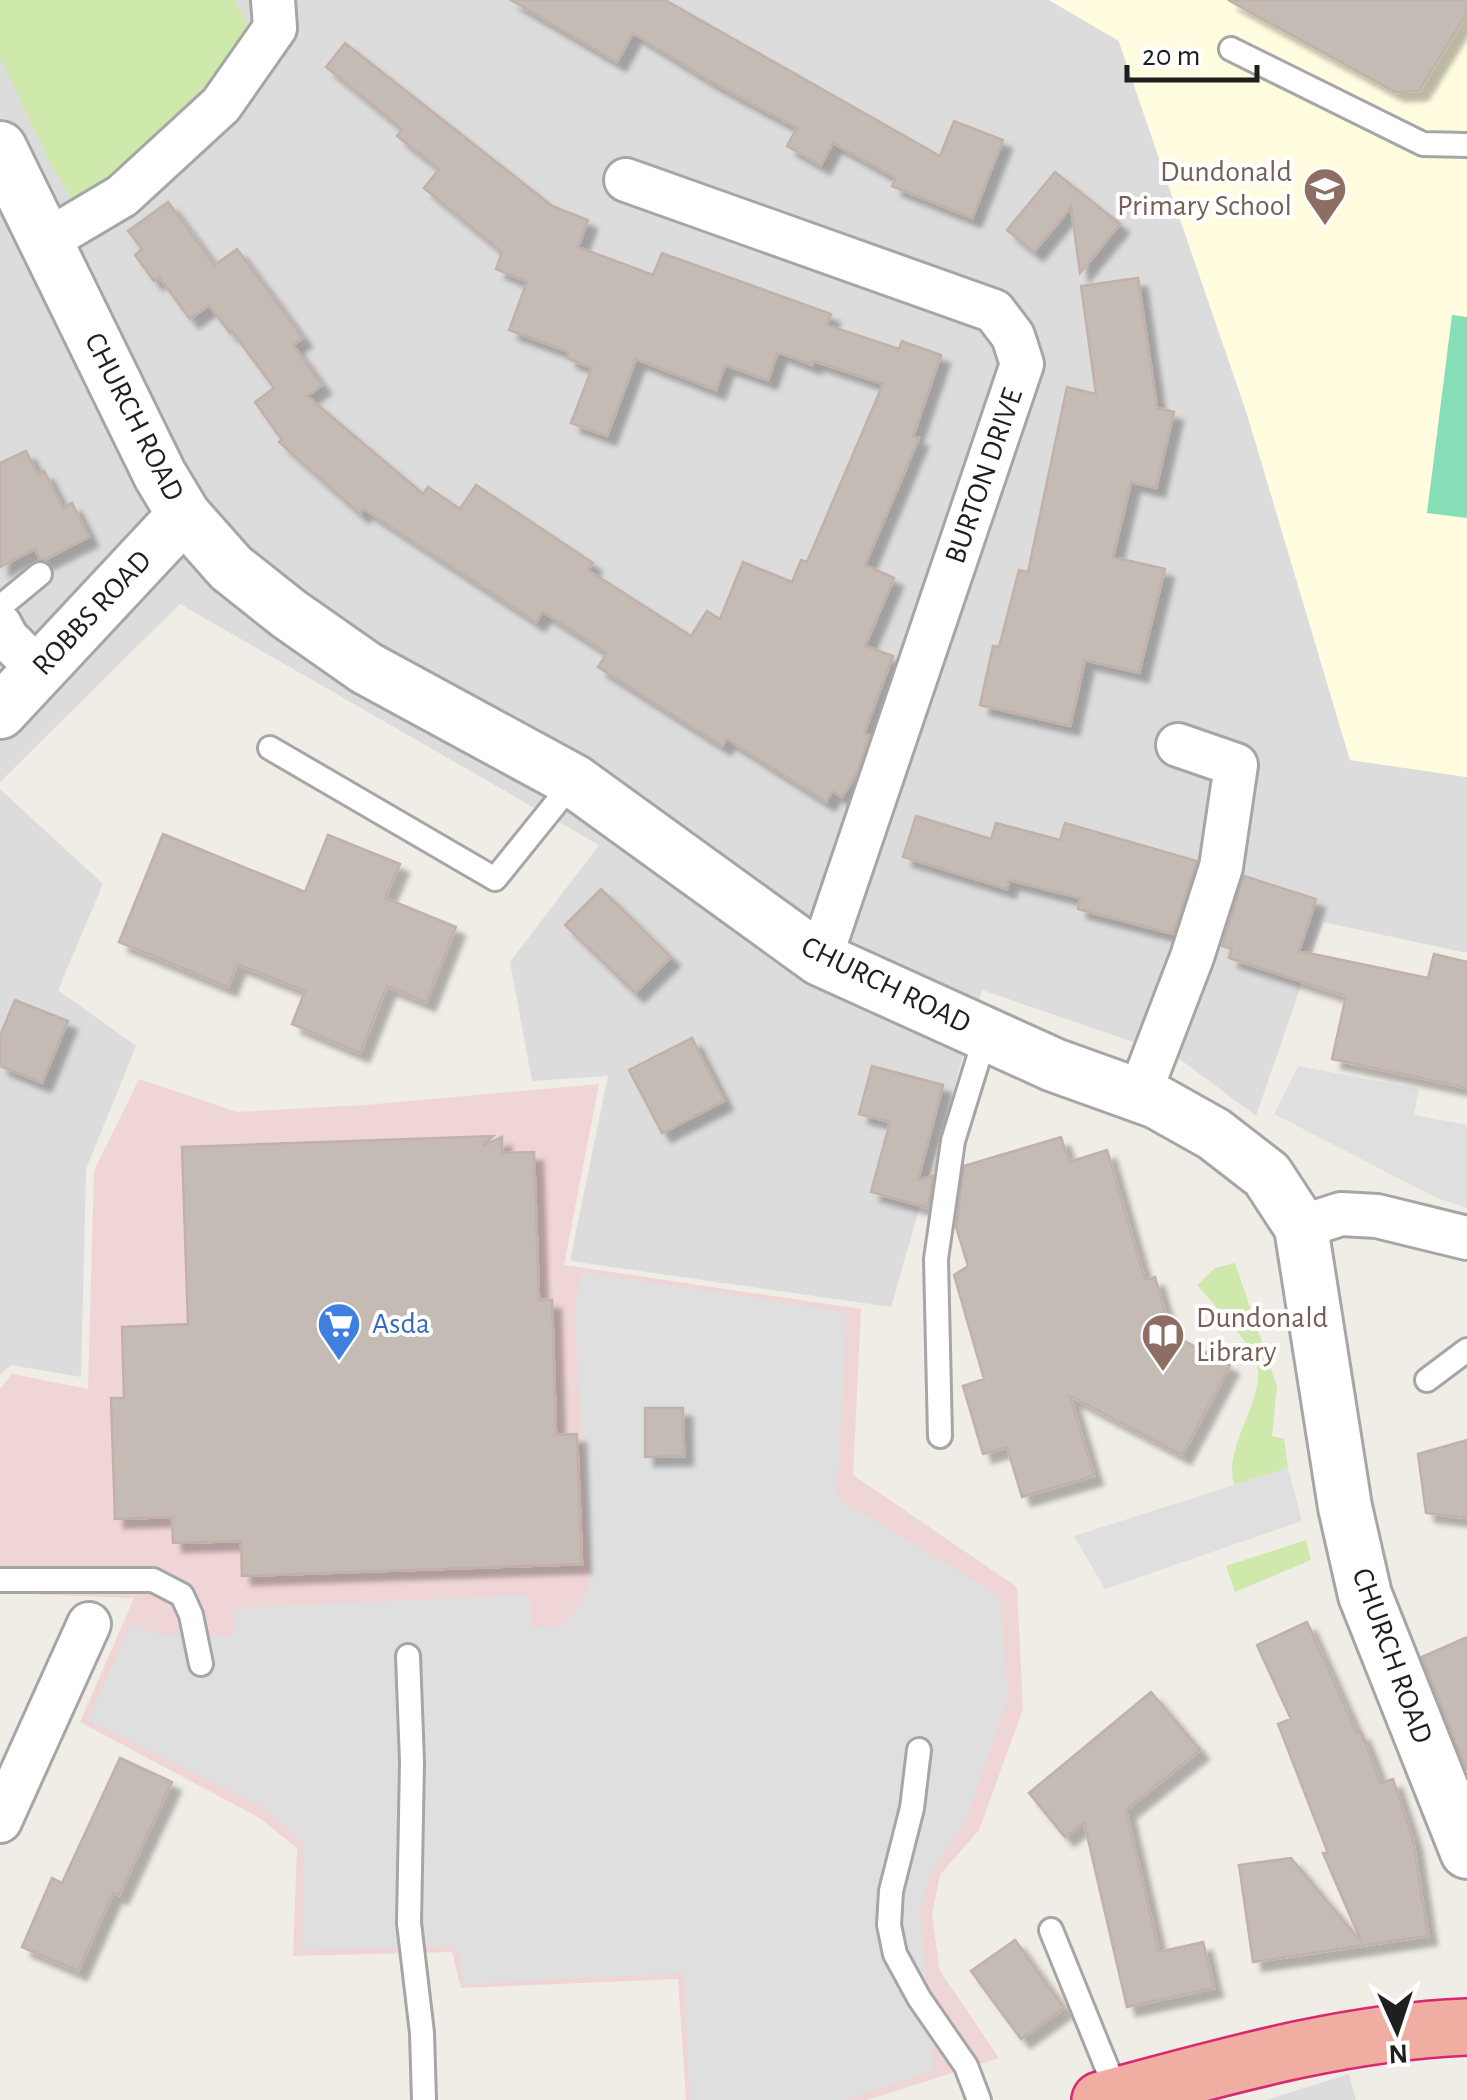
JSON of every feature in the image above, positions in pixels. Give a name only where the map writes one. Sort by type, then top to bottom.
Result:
[{"type":"highway","points":[[1109,2098],[1383,2032],[1467,2027]]},
{"type":"street","points":[[46,242],[122,196],[221,105],[274,28],[274,0]]},
{"type":"street","name":"CHURCH ROAD","points":[[0,148],[160,475],[184,515],[232,568],[366,668],[574,781],[820,959],[1054,1065],[1157,1102],[1214,1134],[1267,1175],[1301,1227],[1345,1507],[1365,1595],[1467,1852]]},
{"type":"street","name":"BURTON DRIVE","points":[[626,180],[994,311],[1013,336],[1022,364],[820,959]]},
{"type":"street","name":"ROBBS ROAD","points":[[0,712],[184,515]]},
{"type":"street","points":[[0,626],[39,670]]},
{"type":"street","points":[[1139,1096],[1222,867],[1236,765],[1178,745]]},
{"type":"street","points":[[1301,1227],[1342,1214],[1378,1216],[1467,1238]]},
{"type":"street","points":[[0,1821],[88,1624]]},
{"type":"lane","points":[[1231,49],[1423,144],[1467,146]]},
{"type":"lane","points":[[0,607],[40,574]]},
{"type":"lane","points":[[270,748],[496,879],[574,781]]},
{"type":"lane","points":[[940,1436],[936,1259],[952,1141],[986,1034]]},
{"type":"lane","points":[[1427,1380],[1467,1350]]},
{"type":"lane","points":[[0,1580],[154,1580],[182,1596],[191,1615],[200,1664]]},
{"type":"lane","points":[[408,1656],[412,1762],[410,1924],[422,2033],[424,2100]]},
{"type":"lane","points":[[918,1750],[912,1808],[891,1891],[889,1924],[895,1954],[919,1998],[966,2066],[979,2100]]},
{"type":"lane","points":[[1051,1930],[1109,2098]]},
{"type":"shaded area","points":[[0,0],[1049,0],[1118,40],[1247,414],[1350,760],[1467,777],[1467,953],[1323,922],[1256,1116],[1177,1057],[982,990],[891,1307],[570,1261],[608,1076],[532,1081],[510,962],[599,845],[180,604],[0,782]]},
{"type":"shaded area","name":"Dundonald Primary School","points":[[1049,0],[1467,0],[1467,777],[1350,760],[1247,414],[1119,41]]},
{"type":"shaded area","points":[[0,789],[103,884],[58,990],[136,1046],[86,1169],[81,1377],[11,1365],[0,1375]]},
{"type":"shaded area","points":[[1298,1066],[1419,1089],[1414,1115],[1467,1125],[1467,1208],[1437,1198],[1274,1114]]},
{"type":"shaded area","points":[[139,1079],[237,1112],[599,1084],[564,1265],[861,1309],[853,1475],[1017,1587],[1023,1709],[979,1830],[940,1875],[932,1915],[940,1971],[999,2058],[867,2100],[686,2100],[678,1979],[461,1988],[452,1952],[293,1956],[297,1848],[258,1817],[80,1722],[134,1598],[0,1593],[0,1389],[12,1374],[88,1389],[94,1171]]},
{"type":"shaded area","points":[[582,1272],[847,1312],[837,1498],[1000,1596],[1008,1698],[966,1821],[930,1874],[920,1909],[934,2071],[843,2100],[690,2100],[684,1973],[465,1984],[457,1946],[302,1950],[304,1843],[263,1807],[88,1720],[132,1623],[158,1635],[234,1636],[233,1608],[530,1595],[532,1627],[565,1625],[590,1586],[574,1309]]},
{"type":"shaded area","points":[[1288,1468],[1302,1521],[1105,1589],[1074,1536]]},
{"type":"shaded area","points":[[1349,2074],[1356,2100],[1266,2100]]},
{"type":"green space","points":[[0,0],[234,0],[252,32],[247,55],[104,187],[75,203],[53,169],[0,58]]},
{"type":"green space","points":[[1452,315],[1467,317],[1467,518],[1427,513]]},
{"type":"green space","points":[[1235,1263],[1277,1387],[1272,1436],[1284,1439],[1288,1468],[1234,1485],[1234,1452],[1257,1387],[1258,1372],[1255,1358],[1244,1341],[1197,1285],[1215,1268]]},
{"type":"green space","points":[[1306,1540],[1311,1560],[1235,1592],[1226,1566]]},
{"type":"building","points":[[511,0],[665,0],[940,156],[954,121],[1003,140],[972,218],[892,186],[896,178],[833,143],[821,165],[787,146],[797,128],[633,33],[617,62]]},
{"type":"building","points":[[1228,0],[1467,0],[1467,13],[1419,91],[1395,92]]},
{"type":"building","points":[[345,43],[552,206],[588,220],[578,247],[653,275],[662,253],[831,314],[827,325],[899,349],[902,341],[941,355],[913,436],[919,438],[865,565],[894,578],[865,646],[893,656],[864,733],[869,736],[856,775],[842,797],[832,791],[826,802],[727,739],[722,746],[598,667],[607,653],[543,612],[536,622],[364,509],[360,514],[279,442],[282,440],[255,402],[274,388],[232,331],[209,305],[190,319],[159,277],[154,281],[135,255],[142,249],[128,231],[168,202],[215,265],[237,249],[303,338],[293,345],[322,385],[307,396],[423,494],[428,487],[460,509],[476,485],[593,563],[588,570],[691,636],[707,611],[720,619],[743,562],[792,582],[801,560],[807,562],[883,384],[778,352],[768,380],[725,365],[716,390],[636,359],[607,436],[571,423],[592,368],[567,358],[569,352],[509,330],[527,282],[496,269],[502,252],[424,188],[439,169],[397,136],[402,129],[326,67]]},
{"type":"building","points":[[1055,172],[1120,224],[1080,273],[1071,207],[1034,252],[1007,230]]},
{"type":"building","points":[[1138,278],[1157,408],[1174,412],[1156,488],[1131,482],[1113,557],[1165,569],[1139,673],[1085,660],[1070,726],[980,705],[993,646],[999,647],[1019,570],[1028,572],[1067,387],[1096,394],[1081,286]]},
{"type":"building","points":[[26,451],[38,474],[44,471],[63,508],[72,503],[89,537],[44,560],[35,549],[0,567],[0,463]]},
{"type":"building","points":[[916,816],[991,839],[996,823],[1060,840],[1065,823],[1197,861],[1173,934],[1078,909],[1080,898],[1009,880],[1007,889],[903,857]]},
{"type":"building","points":[[163,834],[305,892],[328,835],[400,864],[385,898],[456,927],[426,1002],[387,986],[360,1053],[292,1024],[305,991],[237,964],[228,987],[119,942]]},
{"type":"building","points":[[1244,876],[1316,899],[1299,951],[1428,978],[1434,954],[1467,962],[1467,1088],[1332,1059],[1346,996],[1229,958],[1232,949],[1222,946]]},
{"type":"building","points":[[601,889],[671,957],[635,993],[565,925]]},
{"type":"building","points":[[15,1000],[68,1021],[42,1083],[0,1066],[0,1036]]},
{"type":"building","points":[[692,1038],[724,1101],[662,1133],[629,1070]]},
{"type":"building","points":[[872,1066],[943,1085],[918,1180],[933,1176],[928,1208],[871,1192],[890,1122],[859,1114]]},
{"type":"building","name":"Asda","points":[[493,1136],[483,1146],[502,1137],[502,1153],[534,1152],[539,1300],[552,1300],[556,1435],[577,1434],[582,1564],[242,1576],[241,1541],[173,1543],[172,1517],[115,1519],[111,1398],[124,1398],[122,1327],[188,1324],[182,1147]]},
{"type":"building","points":[[1061,1137],[1069,1162],[1107,1150],[1145,1280],[1155,1277],[1171,1334],[1230,1365],[1182,1455],[1070,1396],[1094,1476],[1022,1497],[1007,1447],[983,1454],[963,1386],[984,1379],[954,1275],[968,1266],[956,1227],[964,1166]]},
{"type":"building","points":[[645,1408],[683,1408],[684,1456],[645,1457]]},
{"type":"building","points":[[1467,1440],[1467,1518],[1426,1513],[1418,1454]]},
{"type":"building","points":[[1307,1622],[1357,1733],[1361,1732],[1381,1783],[1393,1779],[1413,1840],[1428,1936],[1253,1962],[1239,1865],[1291,1858],[1362,1943],[1323,1853],[1328,1853],[1278,1724],[1291,1719],[1257,1645]]},
{"type":"building","points":[[1467,1637],[1467,1771],[1422,1657]]},
{"type":"building","points":[[1151,1692],[1200,1750],[1126,1810],[1159,1952],[1203,1942],[1214,1988],[1127,2007],[1084,1822],[1065,1837],[1029,1793]]},
{"type":"building","points":[[120,1758],[172,1782],[119,1895],[113,1893],[78,1971],[22,1947],[52,1878],[62,1883]]},
{"type":"building","points":[[1015,1940],[1064,2008],[1021,2039],[971,1971]]},
{"type":"place","name":"Dundonald Primary School","points":[[1325,227]]},
{"type":"place","name":"Asda","points":[[339,1362]]},
{"type":"place","name":"Dundonald Library","points":[[1163,1373]]}]
